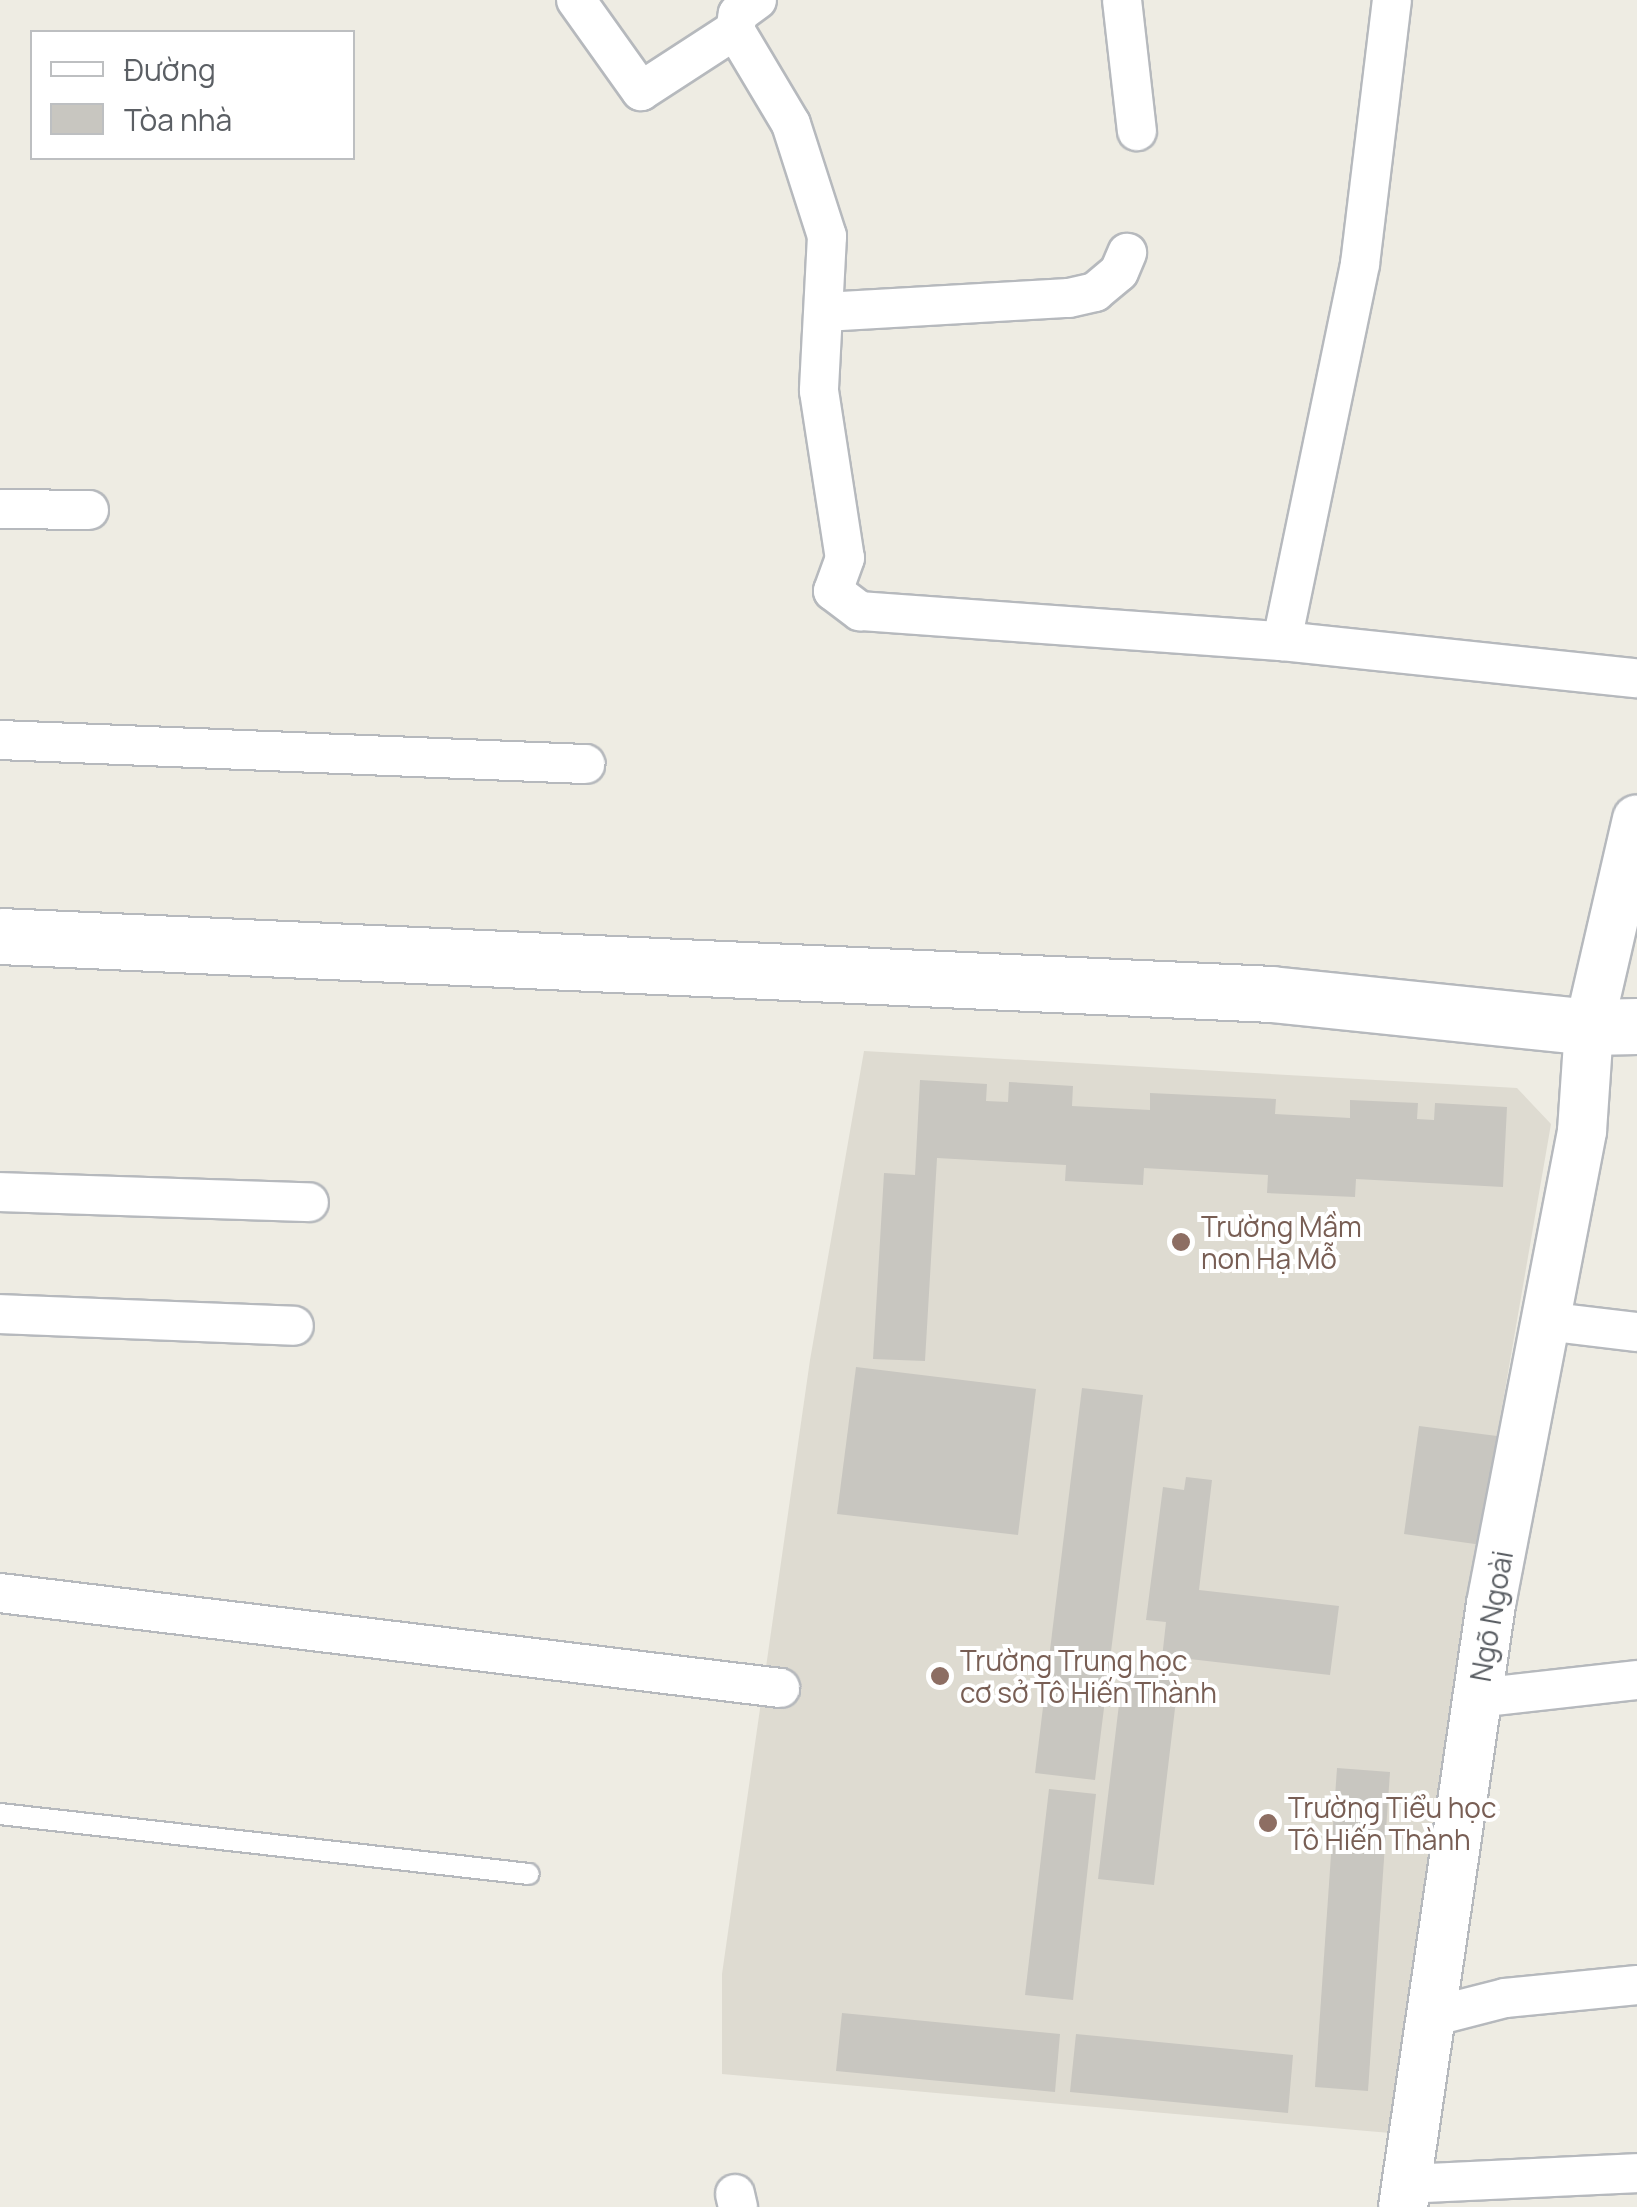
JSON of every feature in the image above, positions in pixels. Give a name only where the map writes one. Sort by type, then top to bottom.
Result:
[{"type":"main road","points":[[0,936],[1270,994],[1613,1026]]},
{"type":"street","points":[[576,0],[641,91],[746,15],[791,124],[826,236],[819,391],[845,558],[833,591],[860,611],[1044,628],[1282,641],[1566,676],[1637,678]]},
{"type":"street","points":[[1122,0],[1137,131]]},
{"type":"street","points":[[1282,641],[1362,247],[1392,0]]},
{"type":"street","points":[[824,312],[1069,298],[1107,282],[1127,252]]},
{"type":"street","points":[[0,509],[89,510]]},
{"type":"street","points":[[0,740],[586,764]]},
{"type":"street","name":"Ngõ Ngoài","points":[[1404,2195],[1477,1698],[1582,1131],[1613,1026],[1637,819]]},
{"type":"street","points":[[0,1192],[309,1202]]},
{"type":"street","points":[[0,1314],[294,1326]]},
{"type":"street","points":[[1545,1321],[1637,1332]]},
{"type":"street","points":[[0,1593],[780,1688]]},
{"type":"street","points":[[1477,1698],[1637,1680]]},
{"type":"street","points":[[1431,2017],[1505,1998],[1637,1985]]},
{"type":"street","points":[[1404,2195],[1637,2172]]},
{"type":"lane","points":[[0,1814],[529,1874]]},
{"type":"shaded area","points":[[864,1051],[1517,1088],[1551,1124],[1497,1436],[1390,2133],[722,2074],[722,1974],[810,1360]]},
{"type":"building","points":[[920,1080],[987,1084],[986,1101],[1008,1102],[1009,1082],[1073,1086],[1072,1106],[1150,1110],[1150,1093],[1276,1099],[1275,1114],[1350,1118],[1350,1100],[1418,1103],[1417,1119],[1434,1120],[1435,1103],[1507,1107],[1503,1187],[1356,1179],[1355,1197],[1267,1193],[1268,1175],[1144,1168],[1143,1185],[1065,1181],[1066,1165],[937,1158],[925,1361],[873,1359],[884,1173],[915,1175]]},
{"type":"building","points":[[856,1367],[1036,1389],[1018,1535],[837,1514]]},
{"type":"building","points":[[1082,1388],[1143,1395],[1095,1780],[1035,1773]]},
{"type":"building","points":[[1419,1426],[1497,1436],[1482,1545],[1404,1534]]},
{"type":"building","points":[[1186,1477],[1212,1480],[1199,1590],[1339,1606],[1330,1675],[1181,1658],[1154,1885],[1098,1879],[1123,1671],[1160,1676],[1166,1622],[1146,1620],[1163,1487],[1184,1490]]},
{"type":"building","points":[[1337,1768],[1390,1772],[1368,2091],[1315,2087]]},
{"type":"building","points":[[1049,1789],[1096,1794],[1073,2000],[1025,1995]]},
{"type":"building","points":[[842,2013],[1060,2034],[1055,2092],[836,2071]]},
{"type":"building","points":[[1076,2034],[1293,2055],[1288,2113],[1070,2092]]},
{"type":"place","name":"Trường Mầm non Hạ Mỗ","points":[[1181,1242]]},
{"type":"place","name":"Trường Trung học cơ sở Tô Hiến Thành","points":[[940,1676]]},
{"type":"place","name":"Trường Tiểu học Tô Hiến Thành","points":[[1268,1823]]}]
